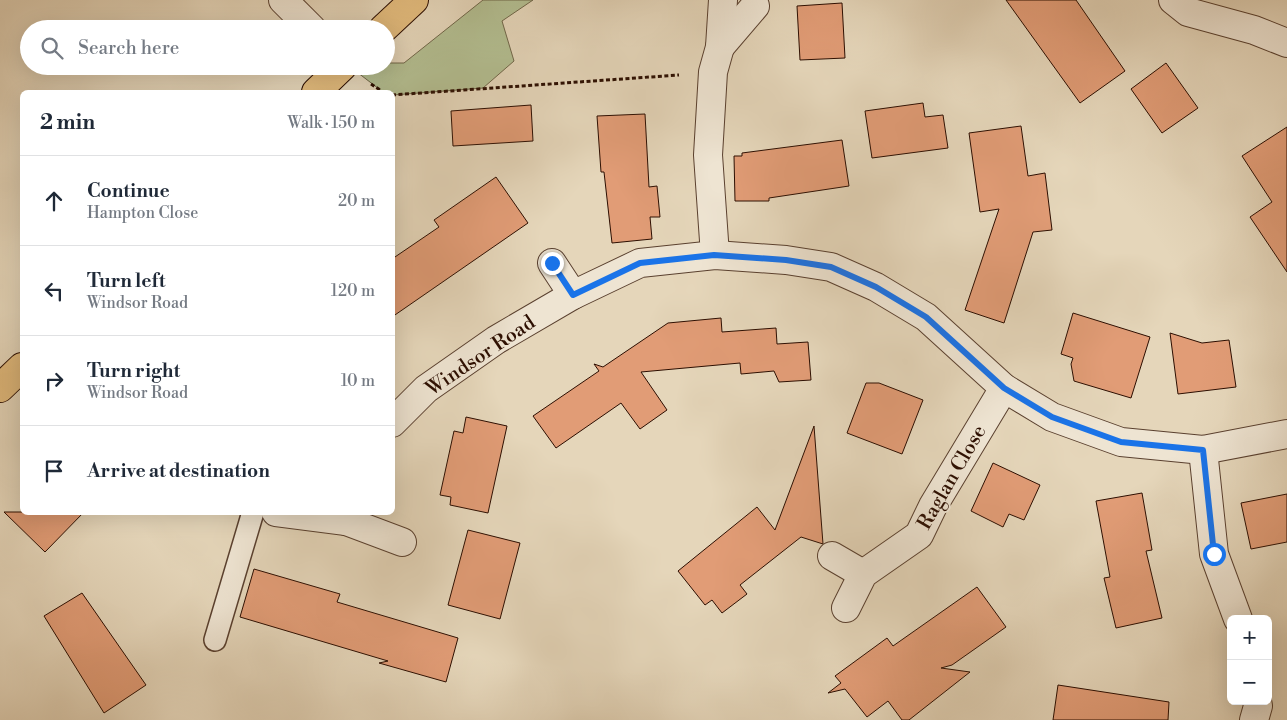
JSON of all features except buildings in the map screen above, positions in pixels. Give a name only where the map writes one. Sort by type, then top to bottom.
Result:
[{"type":"main road","points":[[393,20],[414,0]]},
{"type":"main road","points":[[318,90],[334,75]]},
{"type":"main road","points":[[0,388],[20,370]]},
{"type":"street","points":[[284,0],[303,20]]},
{"type":"street","points":[[1172,0],[1188,12],[1254,30],[1287,43]]},
{"type":"street","points":[[714,255],[708,155],[716,60],[716,3]]},
{"type":"street","points":[[716,60],[755,6]]},
{"type":"street","name":"Windsor Road","points":[[395,420],[426,389],[496,340],[573,295],[640,263],[714,255],[786,260],[831,267],[867,283],[926,317],[1004,388],[1052,417],[1121,442],[1203,450],[1287,434]]},
{"type":"street","points":[[552,263],[573,295]]},
{"type":"street","name":"Raglan Close","points":[[846,608],[863,574],[919,535],[933,506],[1004,388]]},
{"type":"street","points":[[1203,450],[1214,554],[1237,615]]},
{"type":"street","points":[[319,515],[348,517],[402,542]]},
{"type":"street","points":[[832,556],[863,574]]},
{"type":"street","points":[[1254,720],[1258,705]]},
{"type":"lane","points":[[215,640],[252,515]]},
{"type":"path","points":[[395,94],[716,60]]},
{"type":"green space","points":[[483,0],[533,0],[502,21],[514,61],[483,88],[395,95],[395,90],[380,90],[361,75],[395,75],[395,63],[404,63]]},
{"type":"route","points":[[552,263],[573,295],[640,263],[714,255],[786,260],[831,267],[876,287],[926,317],[1004,388],[1052,417],[1121,442],[1203,450],[1214,554]]}]
